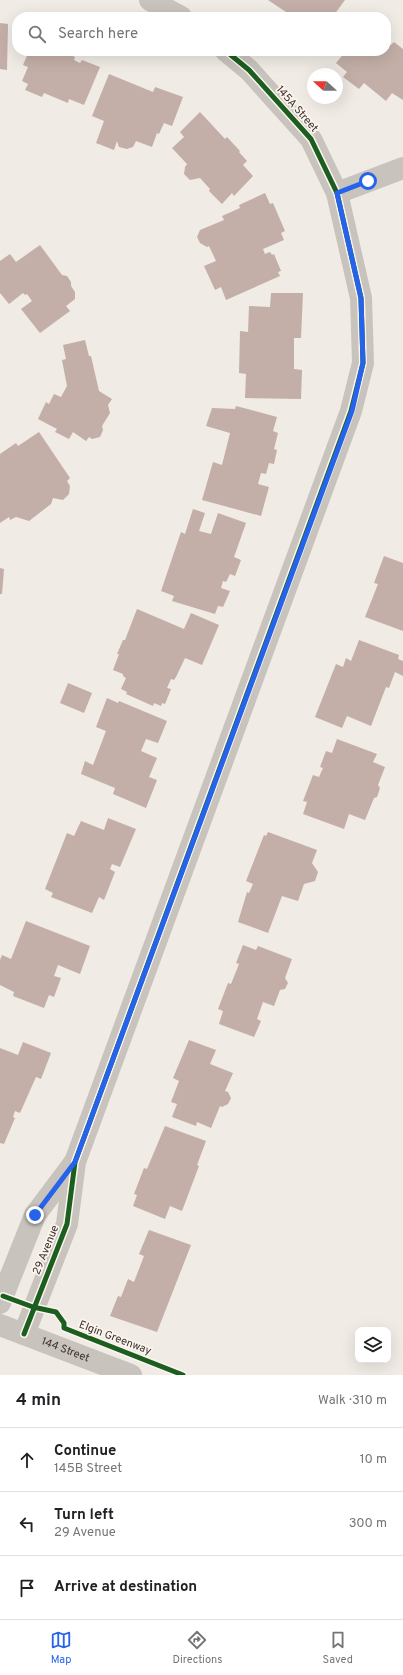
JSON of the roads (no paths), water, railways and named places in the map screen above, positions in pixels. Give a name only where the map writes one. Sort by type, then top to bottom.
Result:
[{"type":"street","points":[[150,0],[172,12]]},
{"type":"street","name":"145A Street","points":[[232,56],[249,70],[311,139],[337,193]]},
{"type":"street","points":[[337,193],[403,168]]},
{"type":"street","name":"29 Avenue","points":[[24,1334],[67,1224],[75,1162],[352,411],[363,363],[361,298],[337,193]]},
{"type":"street","name":"29 Avenue","points":[[0,1303],[35,1215],[75,1162]]},
{"type":"street","name":"144 Street","points":[[0,1325],[131,1375]]}]
